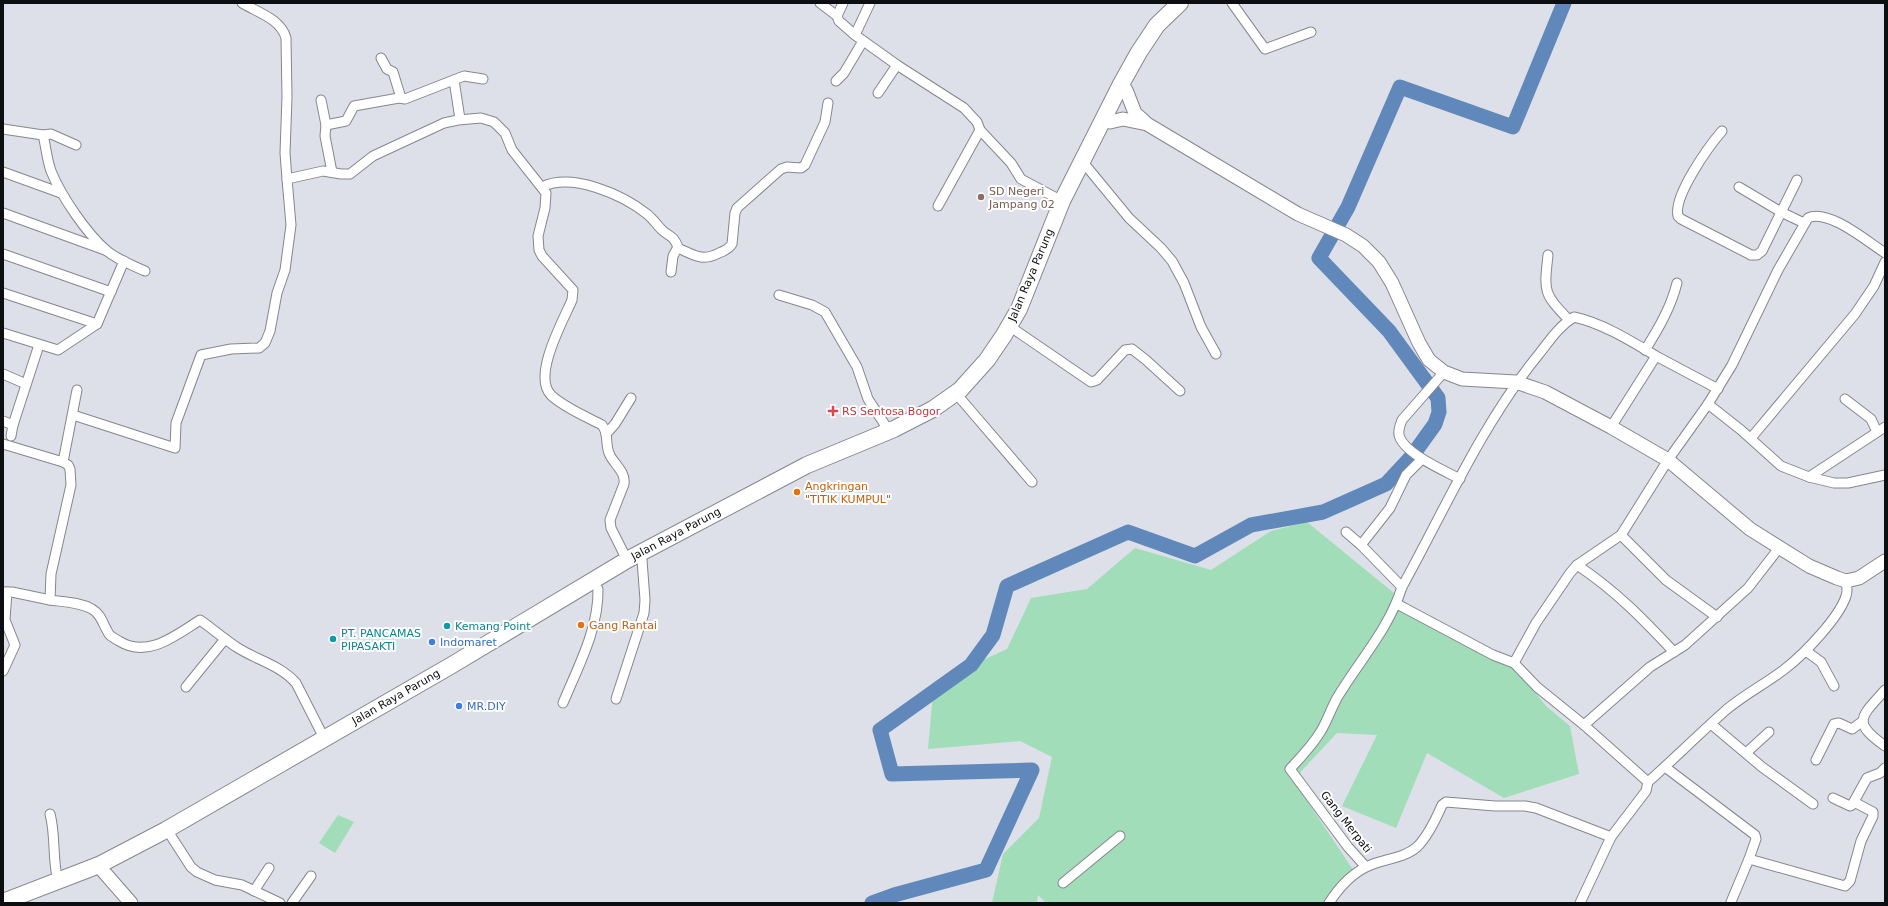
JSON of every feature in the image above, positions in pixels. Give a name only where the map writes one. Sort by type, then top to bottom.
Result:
[{"type":"highway","name":"Jalan Raya Parung","points":[[839,455],[932,409],[954,394],[987,360],[1019,309],[1062,201],[1120,86],[1139,52],[1157,25],[1180,3]]},
{"type":"highway","name":"Jalan Raya Parung","points":[[3,902],[99,865],[166,830],[635,560],[807,465],[895,435],[936,415],[959,397],[993,364],[1015,330],[1025,312],[1068,205],[1126,90],[1160,31],[1177,14],[1192,3]]},
{"type":"highway","name":"Jalan Raya Parung","points":[[21,903],[103,871],[171,836],[458,674],[598,588],[635,560]]},
{"type":"street","points":[[72,415],[175,448],[176,423],[201,355],[231,349],[259,348],[264,343],[270,331],[277,293],[285,270],[291,224],[285,153],[287,97],[286,38],[284,30],[277,23],[242,3]]},
{"type":"street","points":[[820,3],[838,16],[839,21],[863,41],[897,65],[964,108],[977,122],[980,130],[1011,163],[1021,179],[1062,201]]},
{"type":"street","points":[[838,16],[843,3]]},
{"type":"street","points":[[855,35],[870,3]]},
{"type":"street","points":[[1232,3],[1265,49],[1311,32]]},
{"type":"street","points":[[836,81],[844,73],[863,41]]},
{"type":"street","points":[[381,58],[387,69],[393,72],[401,98]]},
{"type":"street","points":[[878,93],[897,65]]},
{"type":"street","points":[[326,125],[346,121],[354,106],[401,98],[405,99],[464,76],[483,79]]},
{"type":"street","points":[[454,80],[460,120]]},
{"type":"street","points":[[1126,90],[1135,113],[1148,124],[1298,214],[1346,235],[1363,246],[1379,262],[1392,283],[1419,343],[1440,377]]},
{"type":"street","points":[[322,100],[326,125],[325,136],[332,172]]},
{"type":"street","points":[[542,187],[549,184],[563,182],[582,184],[632,204],[648,215],[663,231],[672,236],[678,248],[703,258],[710,258],[729,249],[732,244],[735,213],[737,208],[781,169],[787,167],[801,168],[805,165],[825,122],[828,103]]},
{"type":"street","points":[[287,179],[323,170],[341,174],[350,174],[373,156],[444,124],[460,120],[481,118],[494,122],[505,133],[512,150],[546,193],[538,236],[539,250],[542,256],[573,290],[574,294],[547,364],[544,379],[552,397],[602,425],[606,429],[609,454],[625,478],[610,520],[611,528],[635,560],[645,600],[644,613],[616,699]]},
{"type":"street","points":[[1110,122],[1124,119],[1148,124]]},
{"type":"street","points":[[3,129],[43,135],[51,134],[76,145]]},
{"type":"street","points":[[938,206],[980,130]]},
{"type":"street","points":[[1722,132],[1704,154],[1693,171],[1677,208],[1678,216],[1752,255],[1757,255],[1762,251],[1797,180]]},
{"type":"street","points":[[43,135],[50,170],[61,193],[81,222],[107,251]]},
{"type":"street","points":[[1087,167],[1128,218],[1162,248],[1172,261],[1184,283],[1201,327],[1216,354]]},
{"type":"street","points":[[3,172],[61,193]]},
{"type":"street","points":[[1739,187],[1781,212],[1804,223]]},
{"type":"street","points":[[3,213],[107,251],[145,271]]},
{"type":"street","points":[[1514,663],[1536,623],[1577,565],[1621,536],[1668,460],[1718,389],[1732,365],[1775,276],[1804,223],[1814,215],[1827,218],[1852,231],[1885,254]]},
{"type":"street","points":[[671,272],[672,256],[678,248]]},
{"type":"street","points":[[3,254],[111,292]]},
{"type":"street","points":[[1548,255],[1546,290],[1554,304],[1569,320]]},
{"type":"street","points":[[3,333],[58,350],[96,324],[124,261]]},
{"type":"street","points":[[1751,438],[1855,314],[1874,286],[1885,262]]},
{"type":"street","points":[[1645,350],[1671,304],[1677,283]]},
{"type":"street","points":[[3,292],[96,324]]},
{"type":"street","points":[[779,295],[812,305],[825,312],[857,367],[868,399],[890,431]]},
{"type":"street","points":[[1648,782],[1584,725],[1537,687],[1514,663],[1493,655],[1397,604],[1402,587],[1460,480],[1516,382],[1563,323],[1574,317],[1584,319],[1718,389]]},
{"type":"street","points":[[1015,330],[1091,382],[1096,380],[1125,350],[1132,349],[1180,391]]},
{"type":"street","points":[[12,436],[13,425],[39,345]]},
{"type":"street","points":[[1612,427],[1656,356]]},
{"type":"street","points":[[3,374],[26,384]]},
{"type":"street","points":[[1440,377],[1516,382],[1546,392],[1612,427],[1668,460],[1750,529],[1809,566],[1846,581],[1859,578],[1885,561]]},
{"type":"street","points":[[1440,377],[1402,420],[1399,428],[1399,437],[1409,448],[1422,458],[1460,480]]},
{"type":"street","points":[[63,462],[78,390]]},
{"type":"street","points":[[959,397],[1032,482]]},
{"type":"street","points":[[606,434],[615,424],[631,398]]},
{"type":"street","points":[[1845,399],[1871,420],[1877,432]]},
{"type":"street","points":[[1708,404],[1751,438],[1781,466],[1809,477],[1834,483],[1848,483],[1885,475]]},
{"type":"street","points":[[3,421],[13,425]]},
{"type":"street","points":[[1809,477],[1885,426]]},
{"type":"street","points":[[3,444],[63,462],[70,468],[71,485],[51,574],[50,600]]},
{"type":"street","points":[[1361,545],[1390,508],[1406,475],[1422,458]]},
{"type":"street","points":[[1346,532],[1361,545],[1402,587]]},
{"type":"street","points":[[1621,536],[1666,580],[1717,617]]},
{"type":"street","points":[[1584,725],[1650,667],[1685,645],[1717,617],[1748,588],[1779,548]]},
{"type":"street","points":[[1577,565],[1610,588],[1632,608],[1674,652]]},
{"type":"street","points":[[1580,903],[1591,876],[1611,837],[1646,791],[1648,782],[1744,696],[1784,670],[1806,651],[1846,597],[1848,589],[1846,581]]},
{"type":"street","points":[[563,703],[587,645],[598,602],[598,588]]},
{"type":"street","points":[[3,671],[15,645],[5,620],[5,592],[50,600],[79,603],[93,610],[102,618],[109,635],[125,645],[142,649],[161,643],[200,620],[239,649],[282,670],[290,676],[296,683],[324,738]]},
{"type":"street","name":"Gang Merpati","points":[[1329,903],[1341,885],[1366,867],[1348,846],[1290,769],[1308,751],[1321,731],[1337,699],[1387,624],[1397,604]]},
{"type":"street","points":[[186,687],[225,639]]},
{"type":"street","points":[[1806,651],[1821,662],[1834,686]]},
{"type":"street","points":[[1816,760],[1834,724],[1839,723],[1852,729],[1863,720],[1869,709],[1885,690]]},
{"type":"street","points":[[1863,720],[1865,730],[1885,746]]},
{"type":"street","points":[[1711,724],[1746,753],[1813,804]]},
{"type":"street","points":[[1746,753],[1768,732]]},
{"type":"street","points":[[1665,767],[1755,835],[1756,839],[1749,859],[1731,902]]},
{"type":"street","points":[[1833,798],[1850,806],[1854,802],[1867,778],[1880,773],[1885,768]]},
{"type":"street","points":[[1366,867],[1416,848],[1426,835],[1442,805],[1446,802],[1525,806],[1536,808],[1611,837]]},
{"type":"street","points":[[1749,859],[1845,886],[1848,885],[1865,832],[1873,816],[1872,812],[1854,802]]},
{"type":"street","points":[[50,814],[54,831],[54,864],[58,881]]},
{"type":"street","points":[[171,836],[191,868],[197,872],[215,880],[242,885],[280,903]]},
{"type":"street","points":[[1063,882],[1120,836]]},
{"type":"street","points":[[254,891],[268,868]]},
{"type":"street","points":[[103,871],[131,903]]},
{"type":"street","points":[[292,903],[311,876]]},
{"type":"green space","points":[[1307,522],[1405,602],[1516,668],[1546,706],[1570,726],[1579,774],[1504,798],[1427,753],[1396,828],[1342,806],[1377,735],[1337,733],[1293,780],[1354,871],[1331,903],[1046,903],[1038,895],[1037,903],[992,903],[1003,854],[1039,818],[1052,757],[1020,741],[928,749],[934,682],[1007,649],[1031,598],[1087,589],[1135,548],[1211,570],[1271,531]]},
{"type":"green space","points":[[338,815],[354,822],[335,853],[319,843]]},
{"type":"waterway","points":[[872,903],[894,895],[986,870],[1032,770],[892,774],[880,730],[971,665],[993,635],[1007,586],[1128,532],[1195,556],[1251,525],[1323,512],[1386,484],[1412,456],[1435,424],[1439,412],[1438,398],[1389,331],[1319,258],[1348,207],[1400,87],[1513,127],[1564,3]]},
{"type":"place","name":"SD Negeri Jampang 02","points":[[981,197]]},
{"type":"place","name":"RS Sentosa Bogor","points":[[833,411]]},
{"type":"place","name":"Angkringan \"TITIK KUMPUL\"","points":[[797,492]]},
{"type":"place","name":"Gang Rantai","points":[[581,625]]},
{"type":"place","name":"Kemang Point","points":[[447,626]]},
{"type":"place","name":"PT. PANCAMAS PIPASAKTI","points":[[333,639]]},
{"type":"place","name":"Indomaret","points":[[432,642]]},
{"type":"place","name":"MR.DIY","points":[[459,706]]}]
